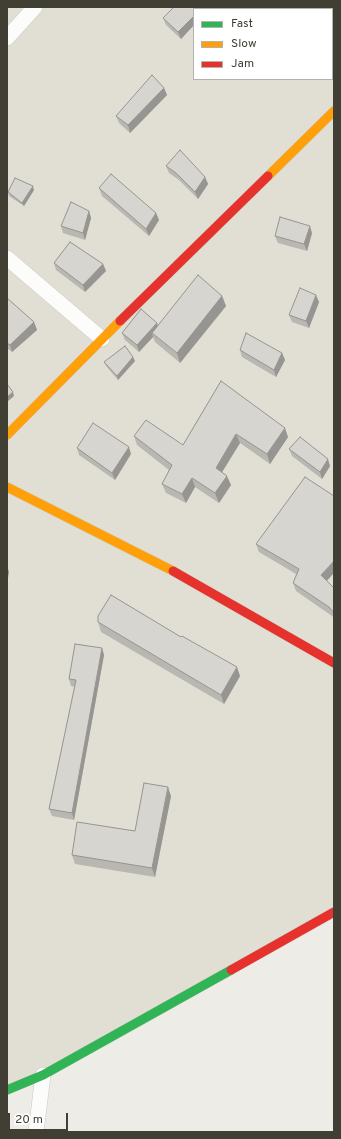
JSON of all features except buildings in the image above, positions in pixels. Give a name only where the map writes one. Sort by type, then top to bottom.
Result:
[{"type":"street","points":[[7,38],[35,7]]},
{"type":"street","points":[[7,435],[102,339],[334,111]]},
{"type":"street","points":[[7,258],[102,339]]},
{"type":"street","points":[[7,487],[189,579],[334,663]]},
{"type":"street","points":[[7,1090],[43,1075],[334,912]]},
{"type":"street","points":[[36,1132],[43,1075]]},
{"type":"shaded area","points":[[7,7],[334,7],[334,912],[7,1090]]},
{"type":"traffic: fast","points":[[7,1090],[43,1075],[231,970]]},
{"type":"traffic: slow","points":[[268,176],[334,111]]},
{"type":"traffic: slow","points":[[7,435],[120,321]]},
{"type":"traffic: slow","points":[[7,487],[173,571]]},
{"type":"traffic: jam","points":[[120,321],[268,176]]},
{"type":"traffic: jam","points":[[173,571],[334,663]]},
{"type":"traffic: jam","points":[[231,970],[334,912]]}]
